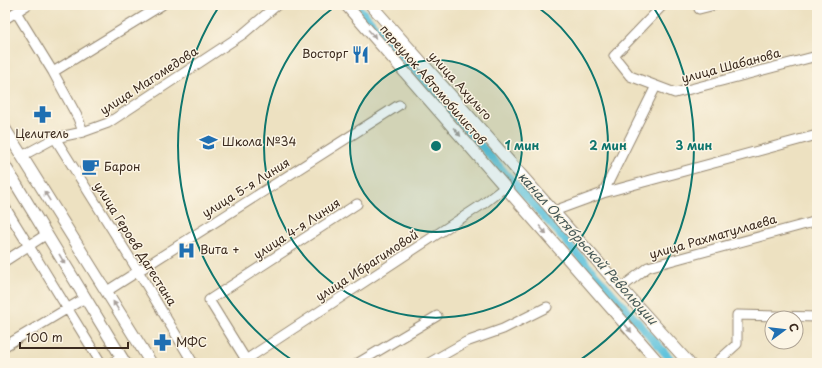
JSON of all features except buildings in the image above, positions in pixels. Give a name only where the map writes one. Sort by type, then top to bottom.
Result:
[{"type":"main road","name":"переулок Автомобилистов","points":[[346,5],[659,363]]},
{"type":"main road","name":"улица Ахульго","points":[[371,5],[689,363]]},
{"type":"main road","points":[[5,129],[151,363]]},
{"type":"main road","points":[[5,166],[15,180],[85,298],[120,361]]},
{"type":"street","points":[[5,19],[25,5]]},
{"type":"street","points":[[53,72],[162,5]]},
{"type":"street","name":"улица Магомедова","points":[[22,156],[55,138],[83,132],[108,123],[243,34],[277,5]]},
{"type":"street","name":"улица Шабанова","points":[[663,5],[614,56],[630,76],[675,93],[817,56]]},
{"type":"street","points":[[699,9],[715,5]]},
{"type":"street","points":[[16,12],[53,72],[78,118],[83,132]]},
{"type":"street","points":[[603,193],[656,86]]},
{"type":"street","name":"улица 5-я Линия","points":[[107,291],[399,105]]},
{"type":"street","points":[[554,211],[603,193],[817,135]]},
{"type":"street","name":"улица Героев Дагестана","points":[[55,138],[138,270],[193,363]]},
{"type":"street","points":[[5,186],[15,180]]},
{"type":"street","name":"улица Ибрагимовой","points":[[245,362],[483,204],[505,187]]},
{"type":"street","name":"улица 4-я Линия","points":[[245,362],[209,300],[357,204]]},
{"type":"street","points":[[5,207],[101,363]]},
{"type":"street","name":"улица Рахматуллаева","points":[[621,288],[648,268],[817,220]]},
{"type":"street","points":[[5,261],[47,234]]},
{"type":"street","points":[[5,346],[85,298]]},
{"type":"street","points":[[429,363],[466,342],[503,329],[547,307]]},
{"type":"street","points":[[716,363],[737,344],[737,315],[817,314]]},
{"type":"street","points":[[358,363],[437,316]]},
{"type":"waterway","name":"канал Октябрьской Революции","points":[[356,5],[674,363]]},
{"type":"place","name":"Восторг","points":[[361,54]]},
{"type":"place","name":"Целитель","points":[[42,115]]},
{"type":"place","name":"Школа №34","points":[[209,142]]},
{"type":"place","name":"Барон","points":[[91,167]]},
{"type":"place","name":"Вита +","points":[[187,250]]},
{"type":"place","name":"МФС","points":[[163,343]]}]
